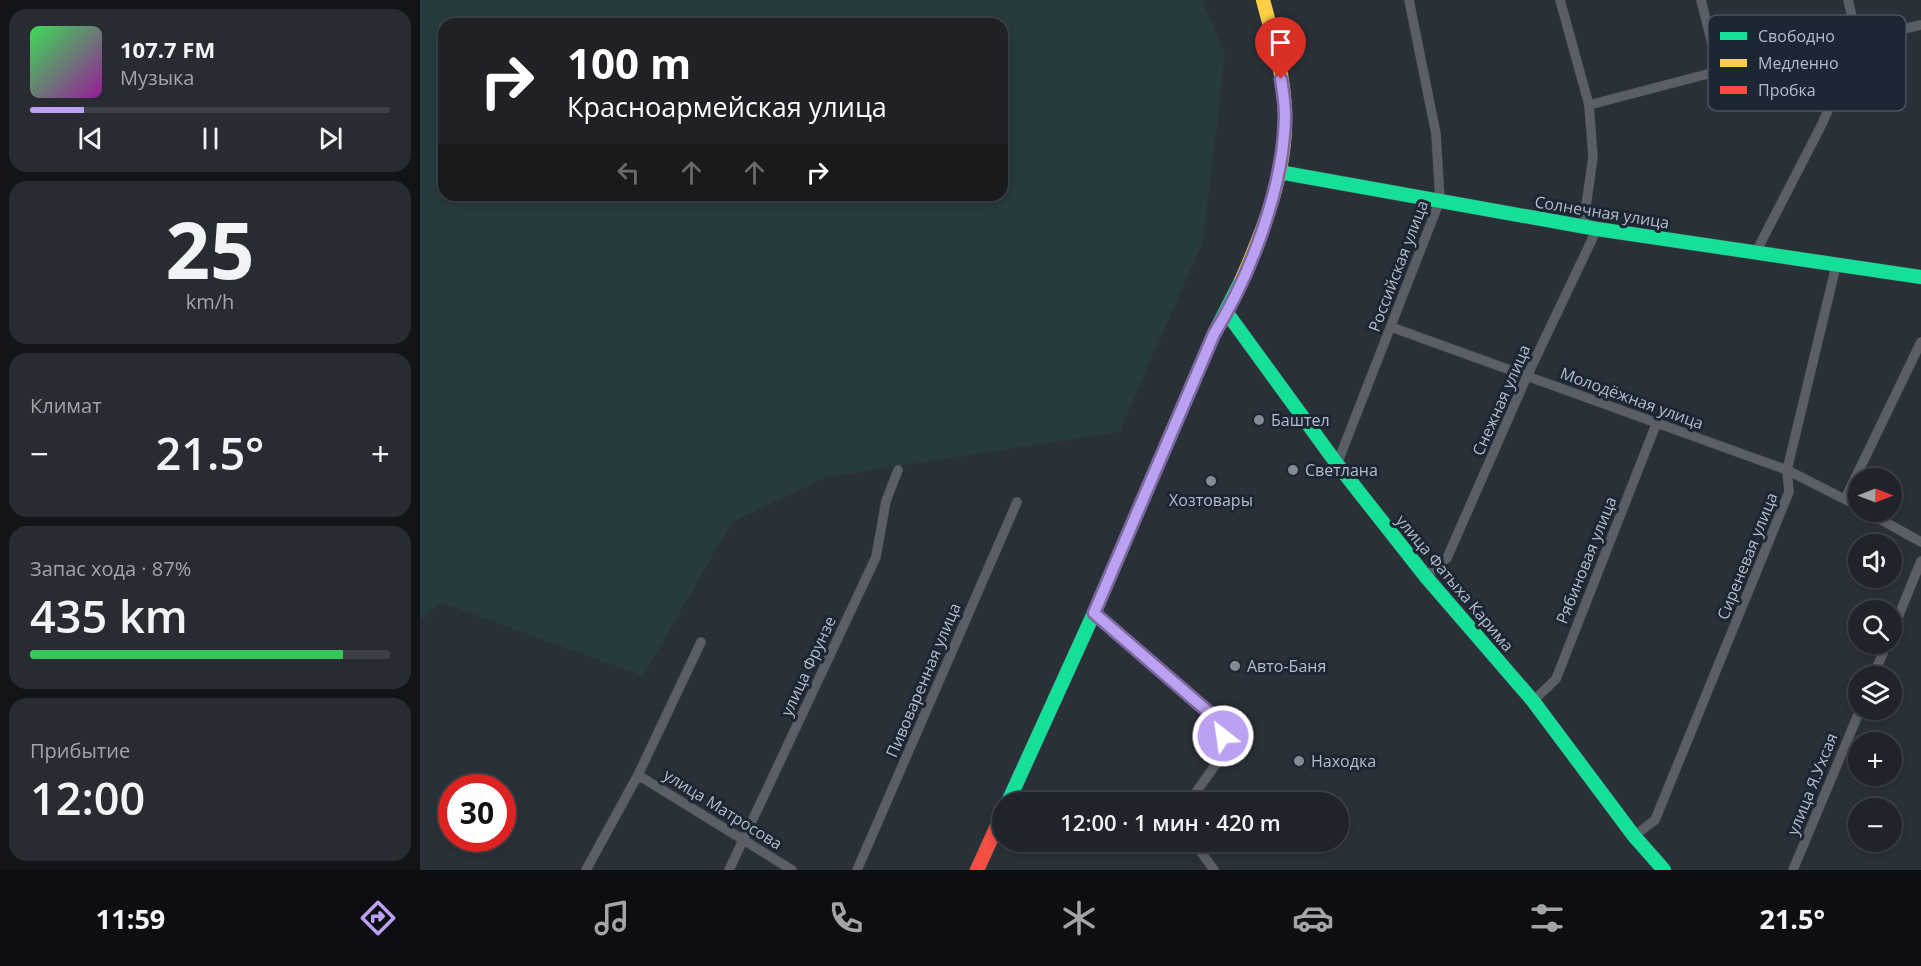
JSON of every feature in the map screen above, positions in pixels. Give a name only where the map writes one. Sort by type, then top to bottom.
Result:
[{"type":"street","points":[[1013,792],[1094,613],[1214,334],[1227,313],[1258,242],[1279,172],[1285,116],[1280,61],[1263,0]]},
{"type":"street","name":"Российская улица","points":[[1337,464],[1440,200],[1436,134],[1409,0]]},
{"type":"street","name":"Снежная улица","points":[[1426,577],[1447,558],[1590,228],[1593,156],[1589,105],[1560,0]]},
{"type":"street","points":[[1701,0],[1708,28]]},
{"type":"street","points":[[1848,0],[1852,15]]},
{"type":"street","points":[[1906,29],[1921,25]]},
{"type":"street","points":[[1589,105],[1708,74]]},
{"type":"street","points":[[1756,252],[1828,111]]},
{"type":"street","name":"Солнечная улица","points":[[1279,172],[1590,228],[1921,277]]},
{"type":"street","name":"Сиреневая улица","points":[[1634,836],[1655,820],[1789,492],[1787,470],[1836,266]]},
{"type":"street","name":"улица Фатыха Карима","points":[[1227,313],[1337,464],[1426,577],[1533,701],[1634,836],[1664,870]]},
{"type":"street","name":"Молодёжная улица","points":[[1391,327],[1787,470],[1848,500]]},
{"type":"street","points":[[1845,498],[1921,342]]},
{"type":"street","name":"Рябиновая улица","points":[[1533,701],[1556,679],[1657,422]]},
{"type":"street","name":"улица Фрунзе","points":[[729,870],[876,557],[886,501],[898,470]]},
{"type":"street","name":"Пивоваренная улица","points":[[857,870],[1017,502]]},
{"type":"street","points":[[1885,522],[1921,542]]},
{"type":"street","points":[[1902,608],[1921,561]]},
{"type":"street","points":[[1094,613],[1220,722],[1226,750],[1196,792]]},
{"type":"street","name":"улица Матросова","points":[[586,870],[638,775],[701,642]]},
{"type":"street","name":"улица Я.Ухсая","points":[[1793,870],[1856,720]]},
{"type":"street","name":"улица Матросова","points":[[638,775],[744,838],[792,870]]},
{"type":"street","points":[[977,870],[992,837]]},
{"type":"street","points":[[1201,852],[1214,870]]},
{"type":"green space","points":[[420,0],[1202,0],[1225,55],[1203,242],[1119,432],[827,477],[732,522],[643,676],[440,602],[420,621]]},
{"type":"traffic: fast","points":[[1279,172],[1597,229],[1921,277]]},
{"type":"traffic: fast","points":[[1013,792],[1094,613],[1214,334],[1241,281]]},
{"type":"traffic: fast","points":[[1227,313],[1337,464],[1426,577],[1533,701],[1634,836],[1664,870]]},
{"type":"traffic: slow","points":[[1241,281],[1266,220],[1278,178],[1285,135],[1283,85],[1263,0]]},
{"type":"traffic: jam","points":[[977,870],[992,837]]},
{"type":"place","name":"Баштел","points":[[1259,420]]},
{"type":"place","name":"Светлана","points":[[1293,470]]},
{"type":"place","name":"Хозтовары","points":[[1211,481]]},
{"type":"place","name":"Авто-Баня","points":[[1235,666]]},
{"type":"place","name":"Находка","points":[[1299,761]]},
{"type":"route","points":[[1223,736],[1220,722],[1094,613],[1214,334],[1227,313],[1258,242],[1279,172],[1285,116],[1281,79]]}]
